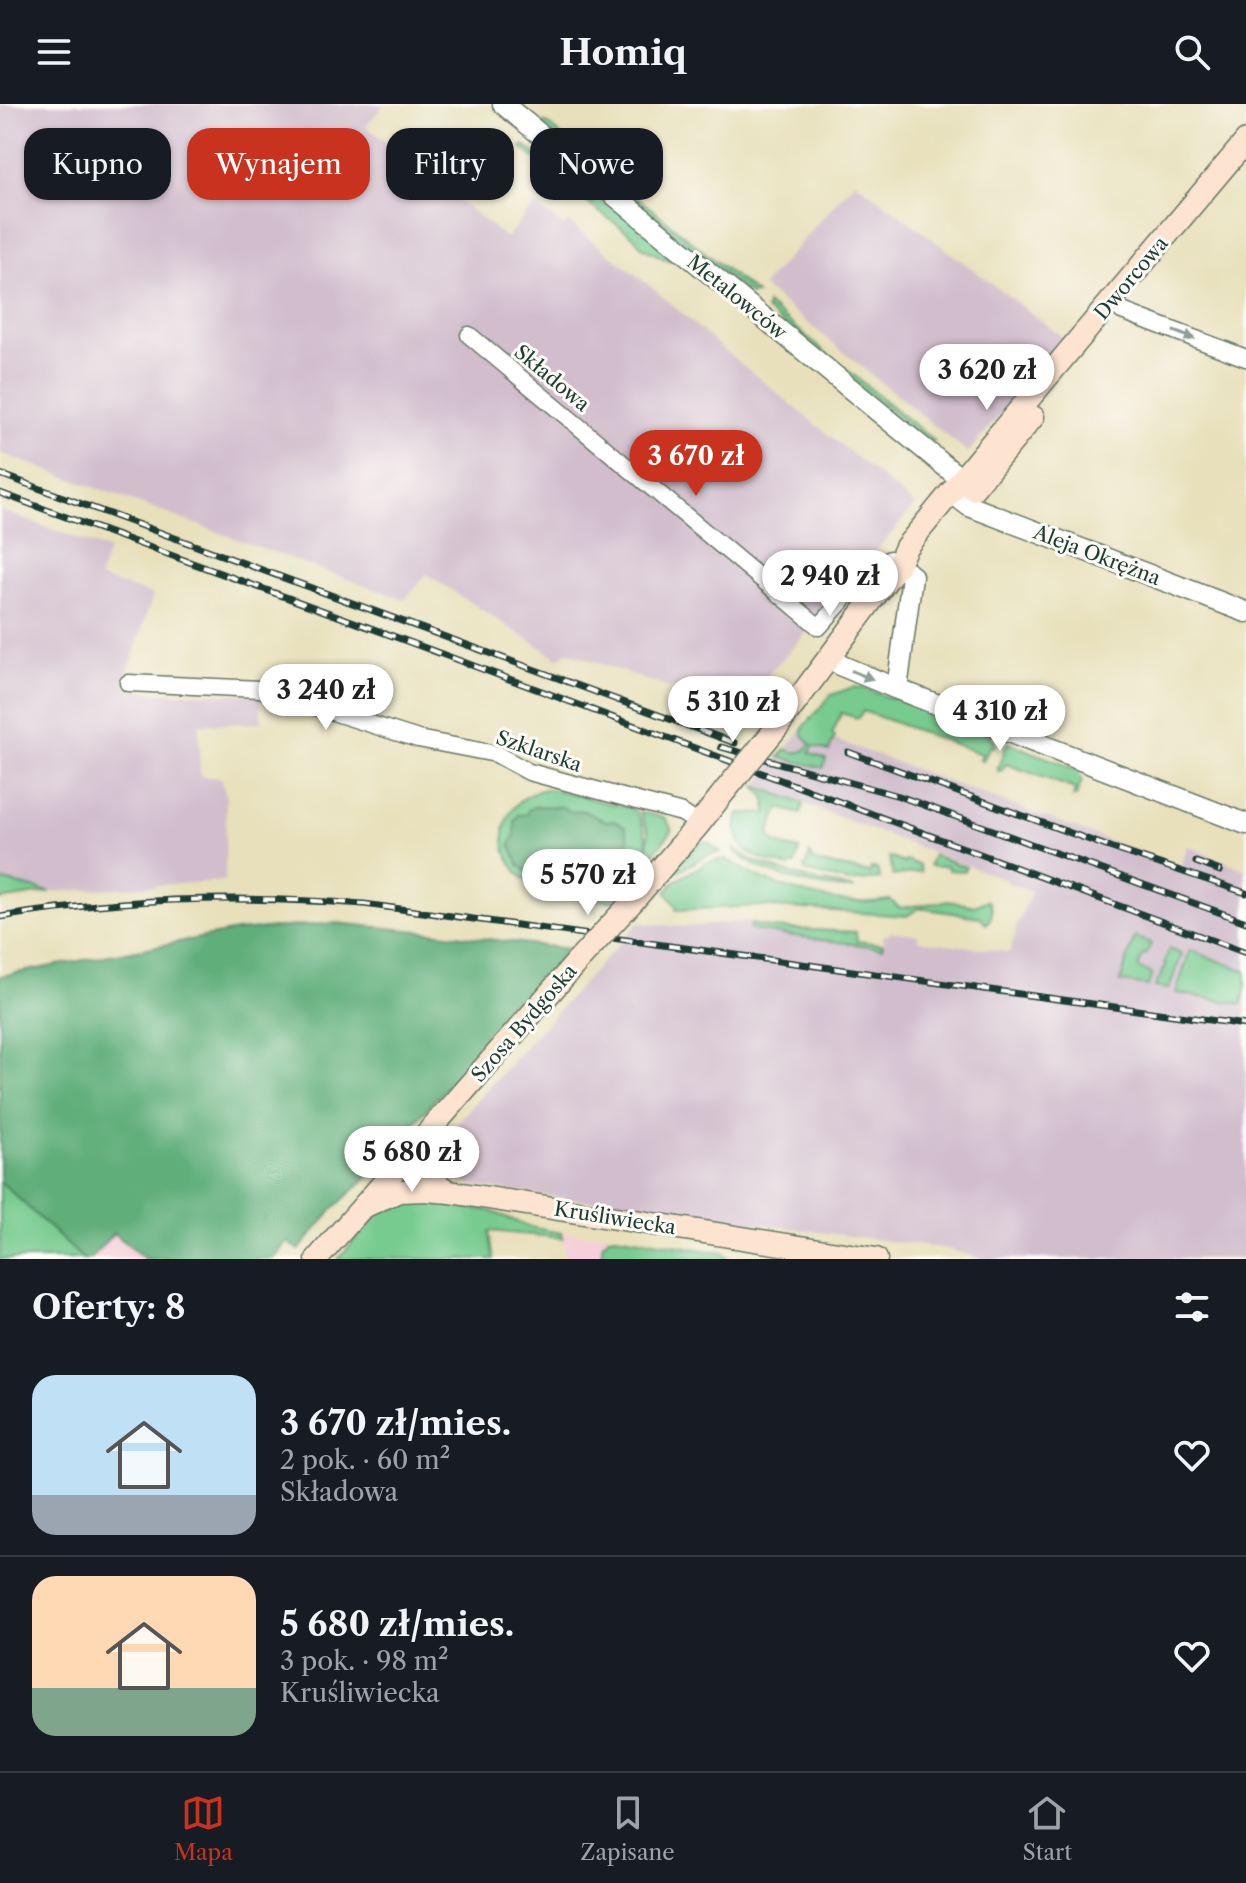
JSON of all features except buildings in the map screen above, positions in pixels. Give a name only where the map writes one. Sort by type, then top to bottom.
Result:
[{"type":"main road","name":"Dworcowa","points":[[699,824],[778,726],[898,565],[916,558],[962,490],[1244,155]]},
{"type":"main road","name":"Szosa Bydgoska","points":[[317,1259],[699,824]]},
{"type":"main road","points":[[410,1154],[431,1180],[450,1192]]},
{"type":"main road","name":"Kruśliwiecka","points":[[363,1207],[399,1191],[450,1192],[876,1259]]},
{"type":"street","name":"Metalowców","points":[[503,104],[962,490]]},
{"type":"street","points":[[1117,306],[1246,358]]},
{"type":"street","name":"Składowa","points":[[469,335],[819,627],[872,567],[890,559],[898,565]]},
{"type":"street","name":"Aleja Okrężna","points":[[962,490],[969,506],[1246,612]]},
{"type":"street","points":[[897,689],[912,576],[898,565]]},
{"type":"street","points":[[829,657],[842,666],[897,689],[1246,824]]},
{"type":"street","name":"Szklarska","points":[[128,683],[260,689],[406,735],[496,754],[529,772],[682,813],[699,824]]},
{"type":"shaded area","points":[[0,104],[384,104],[366,126],[368,128],[187,128],[187,200],[370,200],[370,129],[386,142],[386,200],[458,200],[506,238],[535,204],[564,227],[568,222],[915,505],[735,711],[567,652],[559,659],[426,574],[405,600],[0,453]]},
{"type":"shaded area","points":[[855,181],[1064,338],[968,453],[762,286]]},
{"type":"shaded area","points":[[0,510],[108,550],[99,578],[153,595],[127,675],[127,688],[160,693],[261,694],[261,723],[199,724],[200,776],[221,778],[226,796],[225,881],[50,892],[0,880]]},
{"type":"shaded area","points":[[803,728],[1181,867],[1188,846],[1246,870],[1246,1259],[982,1259],[948,1249],[482,1187],[464,1183],[448,1172],[440,1160],[443,1139],[638,923],[683,927],[752,921],[751,930],[882,948],[884,935],[889,935],[890,931],[918,935],[918,940],[1009,953],[1031,892],[756,786]]},
{"type":"shaded area","points":[[113,1232],[145,1259],[91,1259]]},
{"type":"shaded area","points":[[562,1233],[615,1236],[767,1259],[565,1259]]},
{"type":"green space","points":[[584,200],[593,203],[602,200],[628,216],[679,260],[667,260],[643,248],[633,236]]},
{"type":"green space","points":[[632,200],[641,200],[756,294],[750,295]]},
{"type":"green space","points":[[767,304],[934,441],[927,442],[766,310]]},
{"type":"green space","points":[[853,687],[892,699],[894,697],[989,735],[994,747],[989,747],[983,761],[980,760],[982,754],[863,711],[858,718],[841,713],[829,751],[813,746],[810,753],[826,759],[823,768],[779,757],[786,749],[796,752],[808,747],[811,744],[803,735],[803,728],[831,695]]},
{"type":"green space","points":[[1009,743],[1076,769],[1082,780],[1076,797],[1073,797],[1075,789],[1006,764],[998,771]]},
{"type":"green space","points":[[756,786],[803,803],[801,814],[779,808],[769,834],[777,844],[799,850],[795,865],[791,864],[790,867],[768,861],[742,846],[737,826],[739,813],[767,814],[765,797]]},
{"type":"green space","points":[[545,789],[635,810],[646,838],[646,860],[611,901],[544,891],[522,877],[512,864],[504,834],[507,820],[527,796]]},
{"type":"green space","points":[[536,806],[563,807],[572,812],[581,810],[625,827],[629,839],[624,847],[627,856],[624,866],[613,873],[604,886],[594,886],[590,890],[542,881],[530,874],[519,865],[510,844],[515,835],[518,815],[527,814]]},
{"type":"green space","points":[[640,812],[665,818],[672,829],[648,860],[648,831]]},
{"type":"green space","points":[[707,842],[721,852],[708,855],[670,875],[696,845]]},
{"type":"green space","points":[[735,849],[753,861],[778,870],[854,889],[789,879],[751,863]]},
{"type":"green space","points":[[810,853],[813,861],[821,863],[870,873],[871,868],[877,869],[880,879],[848,882],[805,871]]},
{"type":"green space","points":[[933,855],[966,867],[964,871],[948,870],[947,866],[933,867],[929,865]]},
{"type":"green space","points":[[889,857],[919,865],[921,872],[893,876]]},
{"type":"green space","points":[[726,859],[783,887],[827,898],[870,902],[890,900],[900,908],[948,901],[975,906],[987,900],[992,915],[986,924],[980,917],[919,908],[907,916],[758,906],[676,910],[666,892],[675,881],[708,862]]},
{"type":"green space","points":[[0,880],[50,892],[0,900]]},
{"type":"green space","points":[[336,923],[569,949],[299,1250],[287,1242],[274,1259],[145,1259],[113,1233],[91,1259],[83,1259],[0,1181],[0,976],[236,931]]},
{"type":"green space","points":[[751,924],[770,928],[856,932],[857,941],[883,944],[882,948],[750,930]]},
{"type":"green space","points":[[1135,937],[1151,943],[1138,968],[1152,974],[1148,986],[1120,982]]},
{"type":"green space","points":[[1169,949],[1182,954],[1169,989],[1155,987],[1166,965]]},
{"type":"green space","points":[[1190,950],[1246,971],[1242,1004],[1176,993]]},
{"type":"green space","points":[[0,1181],[83,1259],[0,1259]]},
{"type":"green space","points":[[415,1200],[491,1211],[529,1227],[562,1233],[563,1238],[489,1231],[494,1259],[338,1259],[380,1211],[398,1202]]},
{"type":"green space","points":[[609,1237],[723,1253],[729,1259],[603,1259],[602,1245]]},
{"type":"railway","points":[[0,474],[735,743]]},
{"type":"railway","points":[[0,493],[1246,953]]},
{"type":"railway","points":[[721,747],[899,796],[1246,922]]},
{"type":"railway","points":[[848,752],[1246,893]]},
{"type":"railway","points":[[1196,862],[1220,871]]},
{"type":"railway","points":[[0,917],[90,906],[182,900],[364,904],[1246,1025]]}]
